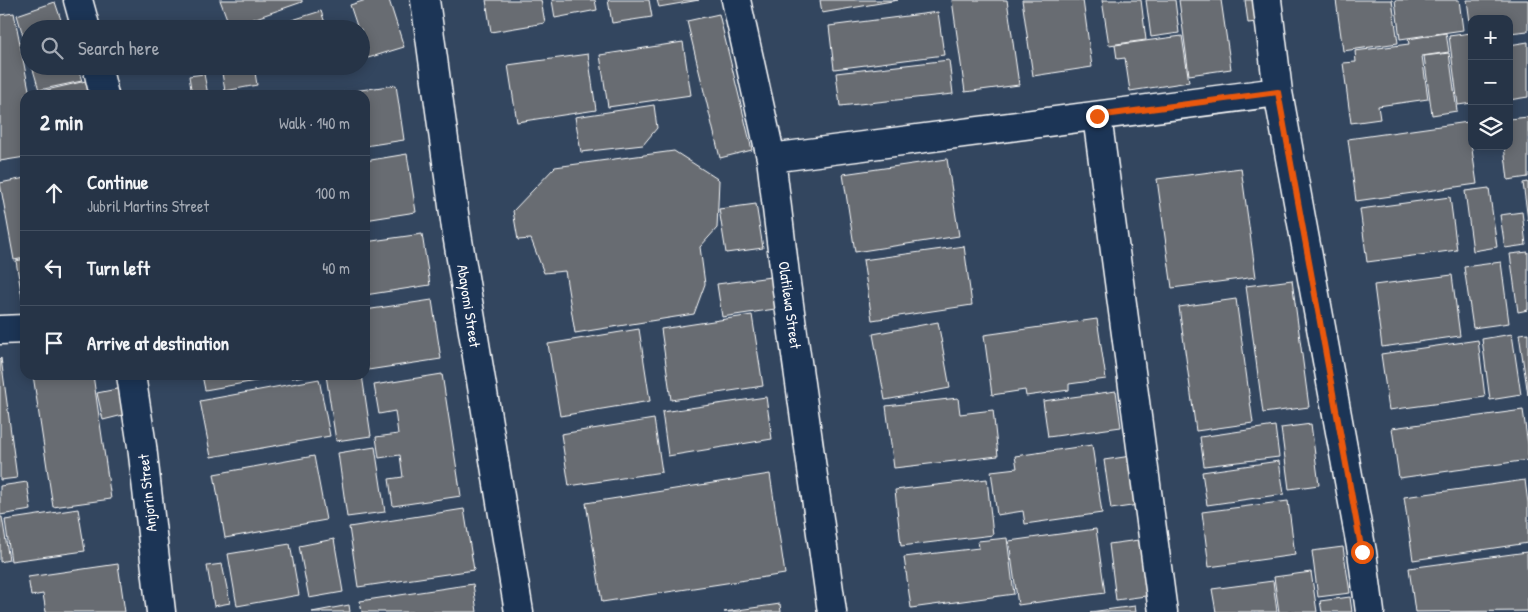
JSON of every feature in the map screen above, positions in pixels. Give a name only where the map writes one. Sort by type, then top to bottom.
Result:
[{"type":"street","points":[[78,0],[84,20]]},
{"type":"street","name":"Abayomi Street","points":[[425,0],[456,228],[519,612]]},
{"type":"street","name":"Olatilewa Street","points":[[736,0],[771,158],[786,284],[832,612]]},
{"type":"street","points":[[1267,0],[1278,92],[1362,552],[1370,612]]},
{"type":"street","points":[[98,75],[103,90]]},
{"type":"street","points":[[771,158],[1278,92]]},
{"type":"street","points":[[1097,116],[1164,612]]},
{"type":"street","points":[[0,330],[20,329]]},
{"type":"street","name":"Anjorin Street","points":[[132,380],[142,446],[161,612]]},
{"type":"building","points":[[220,0],[302,0],[302,2],[250,20],[227,20]]},
{"type":"building","points":[[366,0],[389,0],[404,47],[370,57],[370,20],[355,20],[350,5]]},
{"type":"building","points":[[486,0],[541,0],[545,23],[491,32]]},
{"type":"building","points":[[552,0],[595,0],[597,10],[555,18]]},
{"type":"building","points":[[608,0],[649,0],[652,17],[612,23]]},
{"type":"building","points":[[657,0],[699,0],[659,7]]},
{"type":"building","points":[[820,0],[898,0],[822,13]]},
{"type":"building","points":[[952,0],[1007,0],[1019,85],[965,92]]},
{"type":"building","points":[[1022,0],[1083,0],[1092,67],[1033,76]]},
{"type":"building","points":[[1102,0],[1141,0],[1146,40],[1109,45]]},
{"type":"building","points":[[1146,0],[1175,0],[1179,33],[1151,37]]},
{"type":"building","points":[[1179,0],[1221,0],[1231,69],[1189,75]]},
{"type":"building","points":[[1245,0],[1263,0],[1266,21],[1248,23]]},
{"type":"building","points":[[1336,0],[1392,0],[1398,43],[1343,51]]},
{"type":"building","points":[[1395,0],[1459,0],[1463,30],[1400,39]]},
{"type":"building","points":[[1467,0],[1528,0],[1528,31],[1513,33],[1513,15],[1469,15]]},
{"type":"building","points":[[55,2],[61,20],[20,20],[20,25],[17,15]]},
{"type":"building","points":[[321,11],[324,20],[292,20]]},
{"type":"building","points":[[938,12],[944,55],[834,69],[829,26]]},
{"type":"building","points":[[14,13],[20,44],[20,75],[26,75],[29,90],[20,90],[20,158],[0,161],[0,15]]},
{"type":"building","points":[[719,14],[752,150],[720,158],[687,21]]},
{"type":"building","points":[[1446,33],[1449,52],[1422,56],[1428,99],[1378,106],[1380,119],[1351,123],[1343,63],[1356,62],[1355,51],[1409,44],[1408,39]]},
{"type":"building","points":[[1468,33],[1468,104],[1458,105],[1449,36]]},
{"type":"building","points":[[1182,36],[1189,82],[1130,91],[1125,58],[1117,59],[1115,45]]},
{"type":"building","points":[[683,42],[691,95],[608,107],[600,55]]},
{"type":"building","points":[[1528,42],[1528,97],[1513,99],[1513,60],[1513,44]]},
{"type":"building","points":[[1449,53],[1457,111],[1432,115],[1424,56]]},
{"type":"building","points":[[588,54],[596,110],[517,122],[508,65]]},
{"type":"building","points":[[949,60],[953,94],[840,106],[836,73]]},
{"type":"building","points":[[35,75],[80,75],[82,81],[39,90]]},
{"type":"building","points":[[204,75],[207,90],[191,90],[189,76]]},
{"type":"building","points":[[222,75],[255,75],[257,85],[225,90]]},
{"type":"building","points":[[90,80],[93,90],[47,90]]},
{"type":"building","points":[[396,85],[404,140],[370,145],[370,90],[360,90]]},
{"type":"building","points":[[654,105],[657,128],[643,145],[581,152],[575,117]]},
{"type":"building","points":[[1528,117],[1528,177],[1508,180],[1504,150],[1513,150],[1513,119]]},
{"type":"building","points":[[1468,122],[1468,150],[1472,150],[1477,184],[1356,201],[1348,139]]},
{"type":"building","points":[[674,151],[719,180],[717,228],[700,247],[705,284],[694,314],[575,333],[565,271],[544,273],[531,239],[518,240],[513,211],[555,167]]},
{"type":"building","points":[[407,154],[416,212],[370,219],[370,160]]},
{"type":"building","points":[[947,159],[959,236],[855,252],[843,174]]},
{"type":"building","points":[[1241,168],[1256,277],[1172,288],[1157,179]]},
{"type":"building","points":[[20,179],[20,259],[14,260],[0,183]]},
{"type":"building","points":[[1528,182],[1528,220],[1523,183]]},
{"type":"building","points":[[1489,188],[1497,247],[1473,251],[1465,191]]},
{"type":"building","points":[[1450,197],[1457,250],[1367,262],[1360,209]]},
{"type":"building","points":[[756,204],[763,248],[726,253],[719,209]]},
{"type":"building","points":[[1522,212],[1526,245],[1505,248],[1500,215]]},
{"type":"building","points":[[422,234],[430,285],[370,294],[370,241]]},
{"type":"building","points":[[964,246],[972,305],[872,320],[863,260]]},
{"type":"building","points":[[1528,252],[1528,310],[1518,312],[1510,254]]},
{"type":"building","points":[[20,260],[20,285],[16,261]]},
{"type":"building","points":[[1501,262],[1509,323],[1473,328],[1464,267]]},
{"type":"building","points":[[1452,275],[1460,336],[1382,347],[1374,285]]},
{"type":"building","points":[[771,277],[775,309],[722,317],[717,284]]},
{"type":"building","points":[[1292,280],[1309,407],[1263,413],[1246,286]]},
{"type":"building","points":[[1236,299],[1253,423],[1196,431],[1179,307]]},
{"type":"building","points":[[432,300],[441,359],[370,370],[370,309]]},
{"type":"building","points":[[752,315],[763,386],[671,400],[661,329]]},
{"type":"building","points":[[1097,319],[1106,379],[1069,384],[1069,390],[1026,396],[1025,390],[992,395],[984,335]]},
{"type":"building","points":[[938,322],[950,388],[885,400],[873,334]]},
{"type":"building","points":[[639,329],[650,401],[560,416],[548,344]]},
{"type":"building","points":[[1528,333],[1528,395],[1519,334]]},
{"type":"building","points":[[1512,334],[1521,395],[1490,400],[1482,339]]},
{"type":"building","points":[[1478,340],[1485,397],[1389,410],[1381,354]]},
{"type":"building","points":[[0,359],[17,478],[0,480]]},
{"type":"building","points":[[442,374],[461,496],[393,506],[389,479],[403,477],[400,455],[379,458],[376,437],[398,434],[395,411],[379,414],[374,385]]},
{"type":"building","points":[[34,380],[94,380],[111,499],[53,507]]},
{"type":"building","points":[[203,380],[261,380],[205,390]]},
{"type":"building","points":[[319,380],[330,436],[211,457],[200,401]]},
{"type":"building","points":[[327,380],[363,380],[371,436],[336,441]]},
{"type":"building","points":[[132,386],[135,412],[103,420],[97,393]]},
{"type":"building","points":[[1116,391],[1121,427],[1048,437],[1043,401]]},
{"type":"building","points":[[766,397],[772,439],[668,456],[662,412]]},
{"type":"building","points":[[958,398],[960,414],[993,410],[998,456],[894,468],[886,406]]},
{"type":"building","points":[[1523,410],[1528,460],[1399,478],[1392,428]]},
{"type":"building","points":[[654,419],[662,472],[569,486],[561,434]]},
{"type":"building","points":[[1311,424],[1319,485],[1289,489],[1281,428]]},
{"type":"building","points":[[1275,426],[1279,457],[1204,466],[1200,437]]},
{"type":"building","points":[[1092,445],[1102,513],[1025,524],[1023,511],[997,515],[991,471],[1017,468],[1015,456]]},
{"type":"building","points":[[375,447],[385,512],[347,517],[338,453]]},
{"type":"building","points":[[1138,455],[1145,504],[1111,509],[1104,460]]},
{"type":"building","points":[[314,456],[326,520],[225,538],[214,474]]},
{"type":"building","points":[[1279,461],[1284,494],[1207,505],[1202,472]]},
{"type":"building","points":[[770,474],[785,574],[602,602],[586,503]]},
{"type":"building","points":[[987,479],[993,535],[901,546],[895,490]]},
{"type":"building","points":[[1525,480],[1528,503],[1528,543],[1413,560],[1404,497]]},
{"type":"building","points":[[27,482],[31,510],[0,515],[0,486]]},
{"type":"building","points":[[1288,501],[1295,555],[1209,567],[1202,512]]},
{"type":"building","points":[[78,509],[85,551],[11,561],[5,520]]},
{"type":"building","points":[[464,509],[474,570],[358,587],[349,527]]},
{"type":"building","points":[[0,517],[2,517],[9,560],[0,562]]},
{"type":"building","points":[[1096,529],[1105,593],[1018,605],[1009,541]]},
{"type":"building","points":[[1007,538],[1014,594],[911,608],[904,557],[979,548],[978,541]]},
{"type":"building","points":[[334,539],[343,592],[309,598],[299,546]]},
{"type":"building","points":[[1146,539],[1153,595],[1116,600],[1109,544]]},
{"type":"building","points":[[290,544],[299,595],[237,606],[228,554]]},
{"type":"building","points":[[1343,547],[1350,593],[1318,597],[1312,551]]},
{"type":"building","points":[[1527,552],[1528,611],[1415,612],[1409,568]]},
{"type":"building","points":[[118,564],[125,612],[46,612],[43,594],[31,596],[28,577]]},
{"type":"building","points":[[222,564],[230,603],[214,606],[207,566]]},
{"type":"building","points":[[1311,572],[1317,612],[1279,612],[1274,577]]},
{"type":"building","points":[[1273,581],[1277,612],[1216,612],[1212,589]]},
{"type":"building","points":[[473,584],[477,612],[362,612],[360,601]]},
{"type":"building","points":[[1350,597],[1352,612],[1322,612],[1320,601]]},
{"type":"building","points":[[780,604],[781,612],[724,612]]},
{"type":"building","points":[[349,605],[350,612],[312,612]]},
{"type":"building","points":[[1135,606],[1136,612],[1090,612]]},
{"type":"route","points":[[1097,116],[1278,92],[1362,552]]}]
